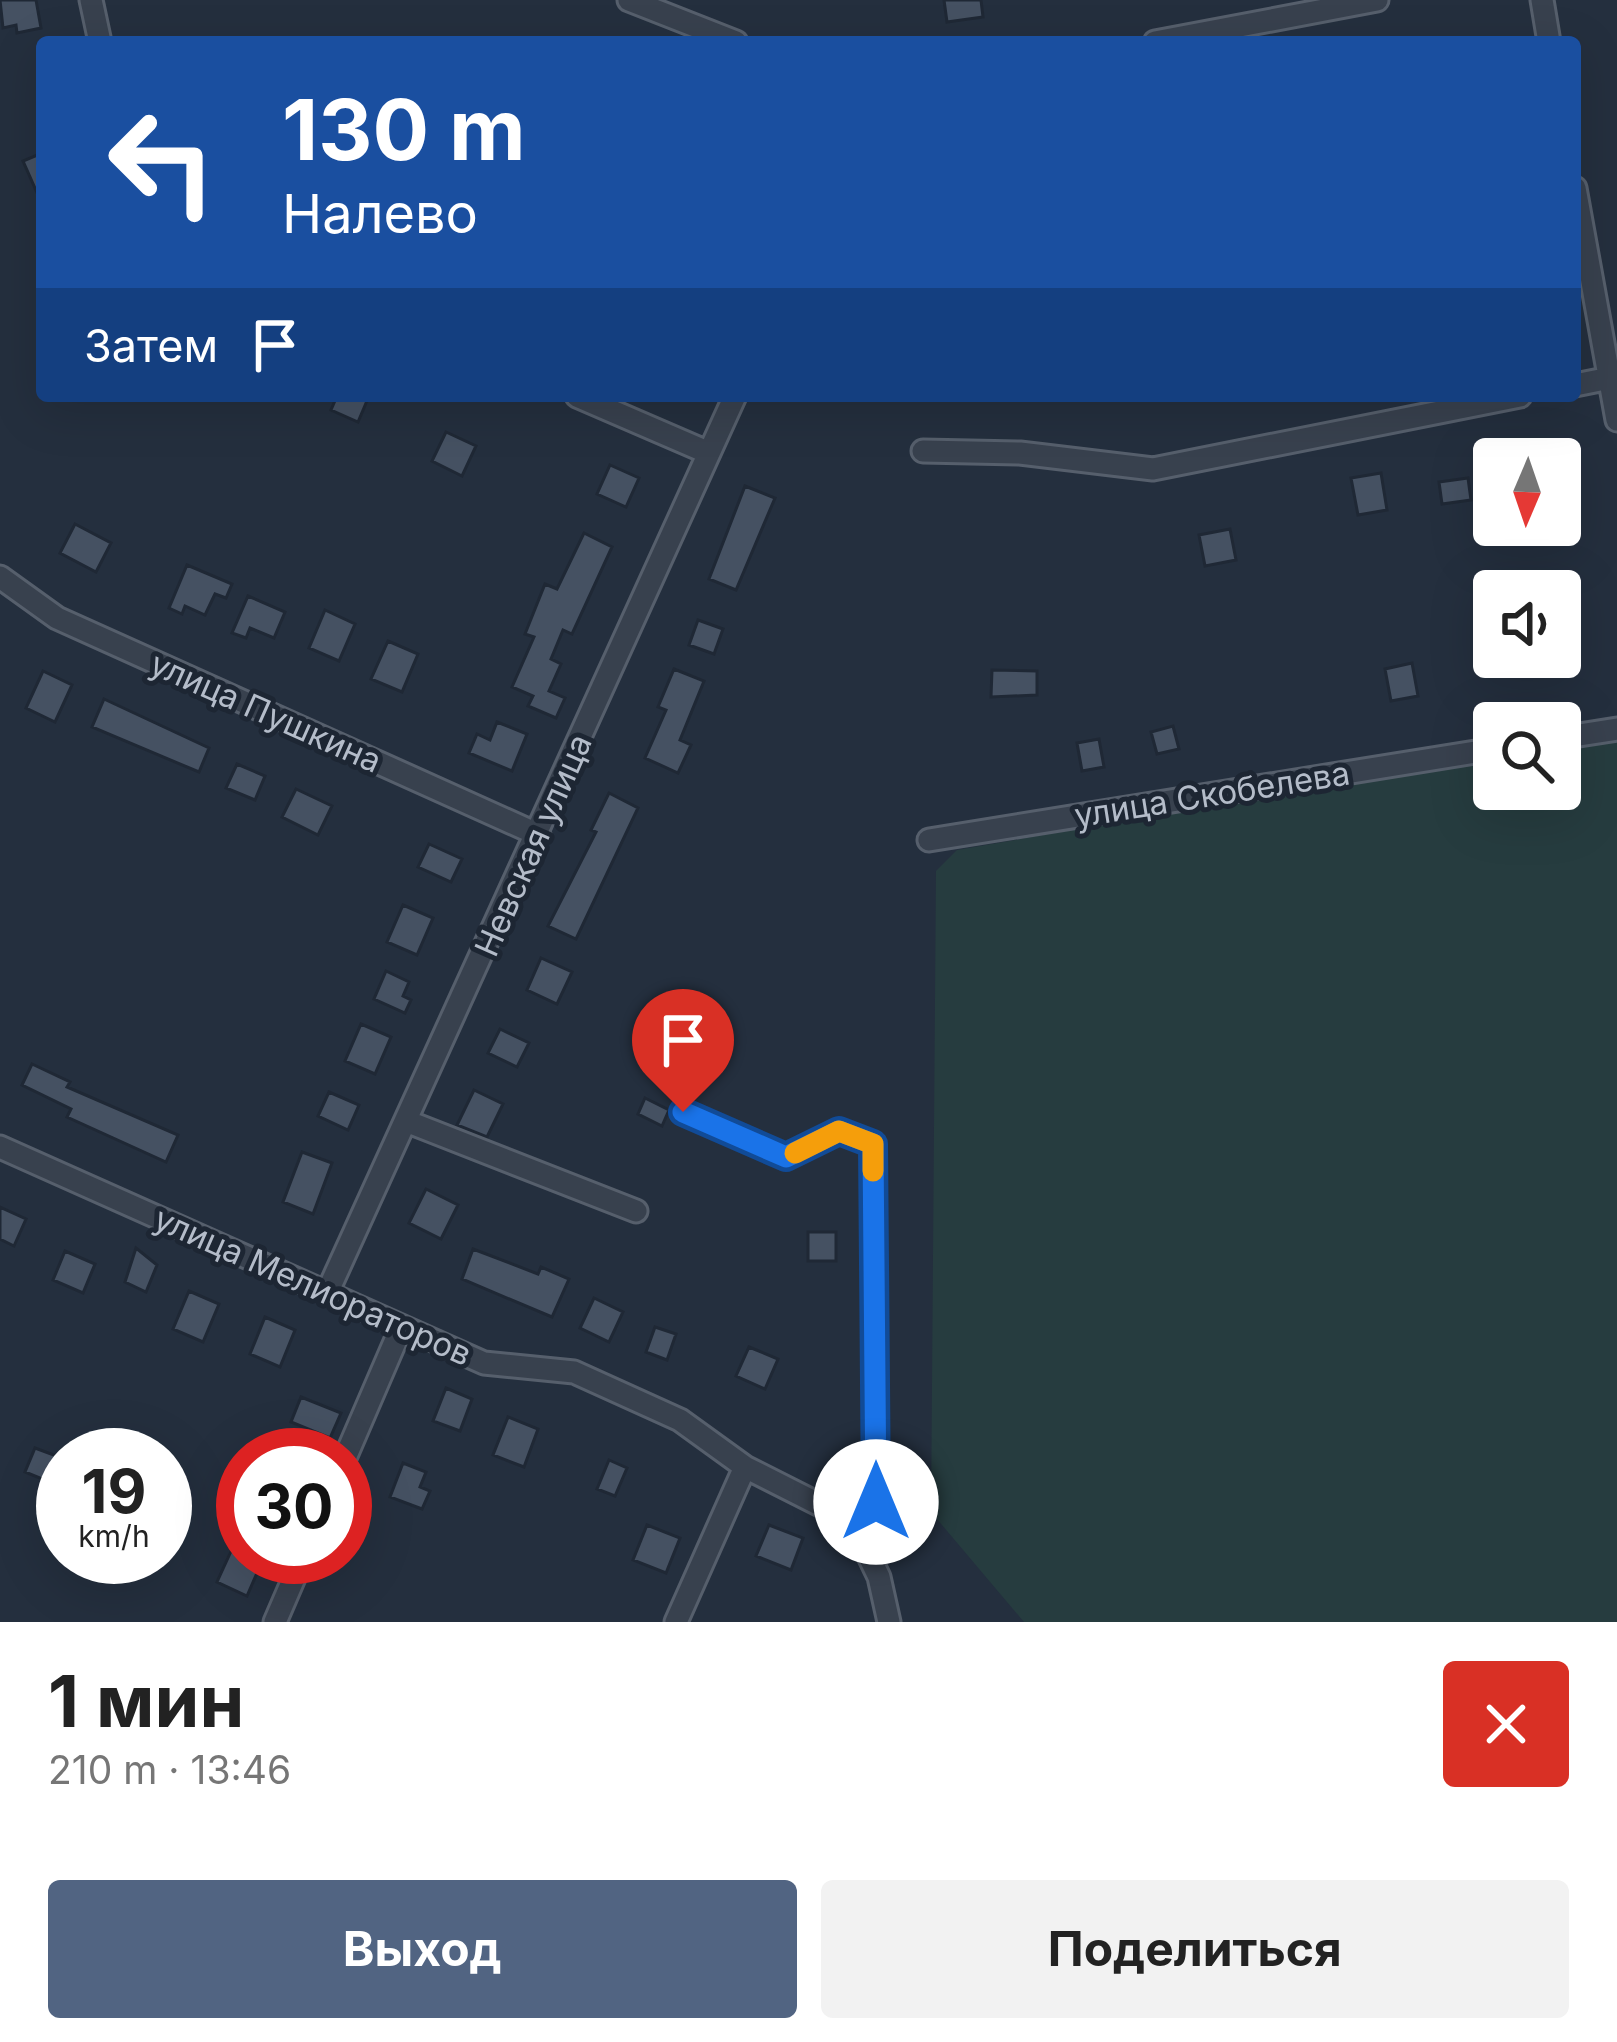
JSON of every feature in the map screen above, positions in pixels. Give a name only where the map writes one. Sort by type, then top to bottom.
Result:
[{"type":"street","points":[[91,0],[99,36]]},
{"type":"street","points":[[629,0],[721,36]]},
{"type":"street","points":[[1187,36],[1377,0]]},
{"type":"street","points":[[1542,0],[1549,36]]},
{"type":"street","points":[[1581,221],[1617,420]]},
{"type":"street","points":[[1581,384],[1610,378]]},
{"type":"street","points":[[591,402],[709,453]]},
{"type":"street","name":"Невская улица","points":[[327,1293],[539,835],[731,402]]},
{"type":"street","points":[[923,451],[1020,453],[1153,469],[1490,402]]},
{"type":"street","name":"улица Пушкина","points":[[0,577],[57,618],[539,835]]},
{"type":"street","points":[[1581,735],[1617,729]]},
{"type":"street","name":"улица Скобелева","points":[[929,840],[1473,752]]},
{"type":"street","points":[[683,1112],[786,1157],[839,1131],[873,1144],[876,1502],[852,1521],[879,1576],[890,1622]]},
{"type":"street","points":[[406,1121],[636,1211]]},
{"type":"street","name":"улица Мелиораторов","points":[[0,1147],[484,1363],[574,1372],[680,1420],[745,1467],[852,1521]]},
{"type":"street","points":[[358,1428],[401,1328]]},
{"type":"street","points":[[676,1622],[745,1467]]},
{"type":"street","points":[[275,1622],[291,1584]]},
{"type":"green space","points":[[1617,736],[1617,1622],[1024,1622],[931,1512],[936,871],[957,850],[1473,761],[1473,810],[1581,810],[1581,742]]},
{"type":"building","points":[[0,0],[36,0],[41,28],[17,33],[16,25],[3,28]]},
{"type":"building","points":[[944,0],[981,0],[983,17],[947,22]]},
{"type":"building","points":[[36,156],[36,190],[23,161]]},
{"type":"building","points":[[334,402],[366,402],[358,422],[331,410]]},
{"type":"building","points":[[446,432],[476,446],[462,476],[432,461]]},
{"type":"building","points":[[610,465],[639,478],[626,507],[597,494]]},
{"type":"building","points":[[1381,473],[1387,510],[1358,515],[1351,478]]},
{"type":"building","points":[[1468,478],[1471,500],[1442,504],[1439,482]]},
{"type":"building","points":[[745,486],[775,498],[736,590],[709,579]]},
{"type":"building","points":[[75,524],[111,543],[96,572],[60,553]]},
{"type":"building","points":[[1230,529],[1236,560],[1205,566],[1199,535]]},
{"type":"building","points":[[584,533],[612,547],[572,634],[563,630],[551,659],[561,664],[549,691],[565,698],[556,718],[528,706],[533,696],[512,687],[534,637],[525,634],[545,584],[557,589]]},
{"type":"building","points":[[187,565],[232,584],[226,598],[215,594],[205,615],[185,606],[182,614],[169,608]]},
{"type":"building","points":[[248,596],[285,612],[274,638],[250,628],[246,638],[232,633]]},
{"type":"building","points":[[325,610],[355,624],[339,661],[309,648]]},
{"type":"building","points":[[698,620],[723,629],[714,654],[689,645]]},
{"type":"building","points":[[388,641],[418,654],[402,692],[371,679]]},
{"type":"building","points":[[1412,663],[1418,696],[1391,701],[1385,669]]},
{"type":"building","points":[[674,669],[704,681],[680,740],[691,745],[678,773],[645,758],[666,710],[658,707]]},
{"type":"building","points":[[992,670],[1037,671],[1037,695],[991,697]]},
{"type":"building","points":[[43,671],[72,685],[55,722],[26,708]]},
{"type":"building","points":[[104,699],[209,748],[199,772],[92,727]]},
{"type":"building","points":[[497,722],[527,734],[512,771],[469,753],[477,734],[490,740]]},
{"type":"building","points":[[1173,726],[1179,749],[1157,754],[1151,732]]},
{"type":"building","points":[[1099,739],[1104,767],[1082,771],[1077,743]]},
{"type":"building","points":[[237,764],[265,776],[255,800],[226,788]]},
{"type":"building","points":[[296,789],[332,806],[318,835],[282,817]]},
{"type":"building","points":[[609,793],[638,808],[576,939],[548,926],[596,832],[591,830]]},
{"type":"building","points":[[429,844],[462,859],[451,882],[418,867]]},
{"type":"building","points":[[403,905],[433,918],[417,955],[387,942]]},
{"type":"building","points":[[541,958],[572,972],[557,1004],[527,990]]},
{"type":"building","points":[[386,971],[409,982],[403,996],[411,1000],[405,1013],[374,999]]},
{"type":"building","points":[[361,1024],[391,1037],[375,1074],[345,1061]]},
{"type":"building","points":[[500,1029],[529,1043],[517,1067],[488,1053]]},
{"type":"building","points":[[32,1064],[70,1082],[67,1087],[178,1135],[166,1162],[67,1117],[71,1109],[22,1085]]},
{"type":"building","points":[[474,1090],[503,1104],[487,1137],[457,1125]]},
{"type":"building","points":[[329,1092],[359,1105],[348,1130],[318,1116]]},
{"type":"building","points":[[645,1098],[669,1110],[662,1126],[638,1114]]},
{"type":"building","points":[[302,1152],[332,1163],[313,1214],[283,1202]]},
{"type":"building","points":[[426,1189],[458,1205],[441,1239],[409,1223]]},
{"type":"building","points":[[0,1207],[26,1219],[14,1246],[0,1239]]},
{"type":"building","points":[[808,1232],[836,1232],[836,1261],[808,1261]]},
{"type":"building","points":[[136,1248],[157,1265],[146,1292],[125,1282]]},
{"type":"building","points":[[473,1249],[538,1274],[541,1267],[569,1279],[552,1317],[462,1279]]},
{"type":"building","points":[[65,1251],[95,1264],[83,1293],[53,1280]]},
{"type":"building","points":[[189,1291],[219,1304],[203,1342],[173,1329]]},
{"type":"building","points":[[594,1298],[623,1312],[609,1342],[580,1328]]},
{"type":"building","points":[[265,1317],[295,1330],[280,1367],[250,1354]]},
{"type":"building","points":[[655,1327],[676,1334],[667,1360],[646,1352]]},
{"type":"building","points":[[749,1347],[778,1359],[765,1389],[736,1376]]},
{"type":"building","points":[[446,1388],[472,1399],[460,1431],[433,1421]]},
{"type":"building","points":[[301,1397],[341,1413],[334,1428],[306,1428],[291,1422]]},
{"type":"building","points":[[508,1417],[538,1429],[524,1467],[493,1455]]},
{"type":"building","points":[[35,1448],[36,1448],[36,1476],[25,1472]]},
{"type":"building","points":[[609,1460],[627,1468],[615,1496],[597,1489]]},
{"type":"building","points":[[403,1463],[426,1472],[420,1487],[430,1491],[422,1509],[390,1497]]},
{"type":"building","points":[[647,1525],[680,1538],[666,1573],[633,1560]]},
{"type":"building","points":[[769,1525],[803,1538],[791,1570],[756,1556]]},
{"type":"building","points":[[221,1584],[252,1584],[247,1596]]},
{"type":"slow traffic","points":[[795,1153],[839,1131],[873,1144],[873,1171]]},
{"type":"route","points":[[683,1112],[786,1157],[839,1131],[873,1144],[876,1502]]}]
